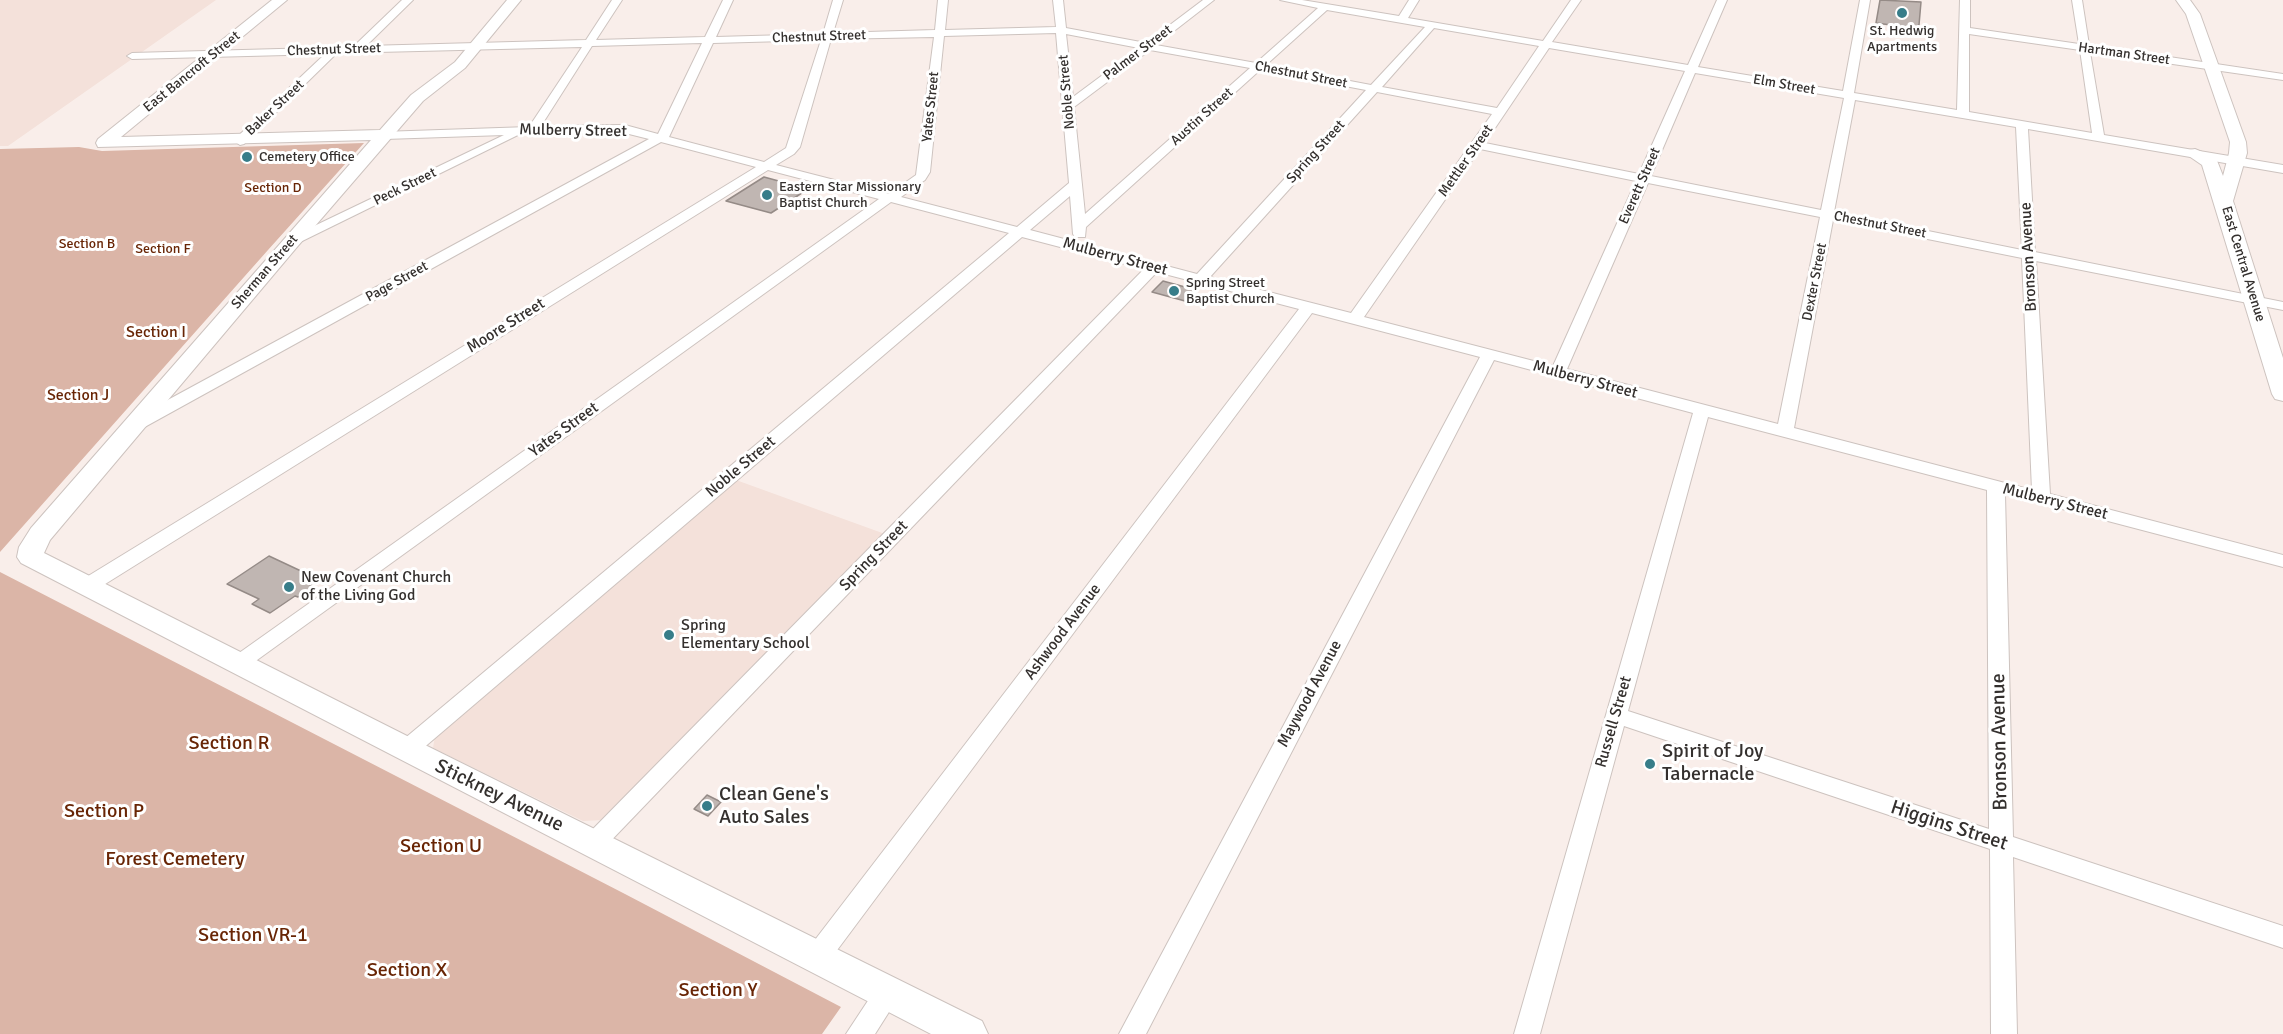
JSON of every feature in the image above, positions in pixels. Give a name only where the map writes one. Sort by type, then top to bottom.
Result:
[{"type":"street","name":"East Bancroft Street","points":[[104,143],[280,0]]},
{"type":"street","points":[[357,50],[408,0]]},
{"type":"street","name":"Sherman Street","points":[[30,557],[32,547],[40,534],[290,243],[417,98],[453,71],[477,46],[514,0]]},
{"type":"street","points":[[527,130],[617,0]]},
{"type":"street","points":[[661,138],[728,0]]},
{"type":"street","name":"Moore Street","points":[[87,586],[795,147],[838,0]]},
{"type":"street","name":"Yates Street","points":[[239,663],[921,177],[924,172],[943,0]]},
{"type":"street","name":"Noble Street","points":[[1058,0],[1082,249]]},
{"type":"street","name":"Palmer Street","points":[[1068,106],[1209,0]]},
{"type":"street","name":"Elm Street","points":[[1285,0],[1322,4],[1402,20],[2283,169]]},
{"type":"street","points":[[1402,20],[1414,0]]},
{"type":"street","name":"Mettler Street","points":[[1354,320],[1576,0]]},
{"type":"street","name":"Everett Street","points":[[1558,373],[1722,0]]},
{"type":"street","name":"Dexter Street","points":[[1785,432],[1865,0]]},
{"type":"street","points":[[1963,114],[1965,0]]},
{"type":"street","points":[[2076,0],[2099,138]]},
{"type":"street","name":"East Central Avenue","points":[[2183,0],[2192,8],[2238,142],[2224,201],[2283,394]]},
{"type":"street","name":"Austin Street","points":[[1079,226],[1258,67],[1322,4]]},
{"type":"street","name":"Spring Street","points":[[1200,279],[1432,25]]},
{"type":"street","name":"Chestnut Street","points":[[132,56],[1061,30],[1499,112]]},
{"type":"street","name":"Hartman Street","points":[[1965,30],[2283,77]]},
{"type":"street","name":"Baker Street","points":[[240,141],[335,50]]},
{"type":"street","name":"Bronson Avenue","points":[[2022,125],[2041,498]]},
{"type":"street","name":"Mulberry Street","points":[[104,143],[615,129],[661,138],[2283,561]]},
{"type":"street","name":"Peck Street","points":[[290,243],[527,130]]},
{"type":"street","name":"Page Street","points":[[135,425],[661,138]]},
{"type":"street","name":"Chestnut Street","points":[[1477,145],[2283,306]]},
{"type":"street","points":[[2195,154],[2210,162],[2218,191],[2224,201]]},
{"type":"street","name":"Noble Street","points":[[406,750],[1076,184]]},
{"type":"street","name":"Spring Street","points":[[594,843],[1154,267]]},
{"type":"street","name":"Ashwood Avenue","points":[[817,957],[1308,308]]},
{"type":"street","name":"Maywood Avenue","points":[[1132,1034],[1489,355]]},
{"type":"street","name":"Russell Street","points":[[1527,1034],[1702,410]]},
{"type":"street","name":"Bronson Avenue","points":[[1996,487],[2004,1034]]},
{"type":"street","name":"Stickney Avenue","points":[[30,557],[969,1034]]},
{"type":"street","name":"Higgins Street","points":[[1616,715],[2283,937]]},
{"type":"street","points":[[859,1034],[888,993]]},
{"type":"shaded area","points":[[0,0],[216,0],[8,146],[0,146]]},
{"type":"shaded area","name":"Spring Elementary School","points":[[736,480],[885,534],[603,820],[583,821],[433,748],[435,736]]},
{"type":"green space","points":[[364,143],[0,552],[0,149],[79,147],[102,151]]},
{"type":"green space","name":"Forest Cemetery","points":[[0,572],[841,1007],[822,1034],[0,1034]]},
{"type":"building","name":"St. Hedwig Apartments","points":[[1880,0],[1921,2],[1919,25],[1913,28],[1876,23]]},
{"type":"building","name":"Eastern Star Missionary Baptist Church","points":[[764,177],[808,189],[771,213],[726,201]]},
{"type":"building","name":"Spring Street Baptist Church","points":[[1163,281],[1196,290],[1185,301],[1152,292]]},
{"type":"building","name":"New Covenant Church of the Living God","points":[[269,556],[318,579],[310,585],[313,587],[270,613],[252,604],[259,599],[227,584]]},
{"type":"building","name":"Clean Gene's Auto Sales","points":[[707,795],[721,802],[708,816],[694,809]]},
{"type":"place","name":"St. Hedwig Apartments","points":[[1902,13]]},
{"type":"place","name":"Cemetery Office","points":[[247,157]]},
{"type":"place","name":"Eastern Star Missionary Baptist Church","points":[[767,195]]},
{"type":"place","name":"Spring Street Baptist Church","points":[[1174,291]]},
{"type":"place","name":"New Covenant Church of the Living God","points":[[289,587]]},
{"type":"place","name":"Spring Elementary School","points":[[669,635]]},
{"type":"place","name":"Spirit of Joy Tabernacle","points":[[1650,764]]},
{"type":"place","name":"Clean Gene's Auto Sales","points":[[707,806]]},
{"type":"park label","name":"Section D","points":[[273,188]]},
{"type":"park label","name":"Section B","points":[[87,244]]},
{"type":"park label","name":"Section F","points":[[163,249]]},
{"type":"park label","name":"Section I","points":[[156,333]]},
{"type":"park label","name":"Section J","points":[[78,396]]},
{"type":"park label","name":"Section R","points":[[229,744]]},
{"type":"park label","name":"Section P","points":[[104,812]]},
{"type":"park label","name":"Section U","points":[[441,847]]},
{"type":"park label","name":"Section VR-1","points":[[253,936]]},
{"type":"park label","name":"Section X","points":[[407,971]]},
{"type":"park label","name":"Section Y","points":[[718,991]]}]
